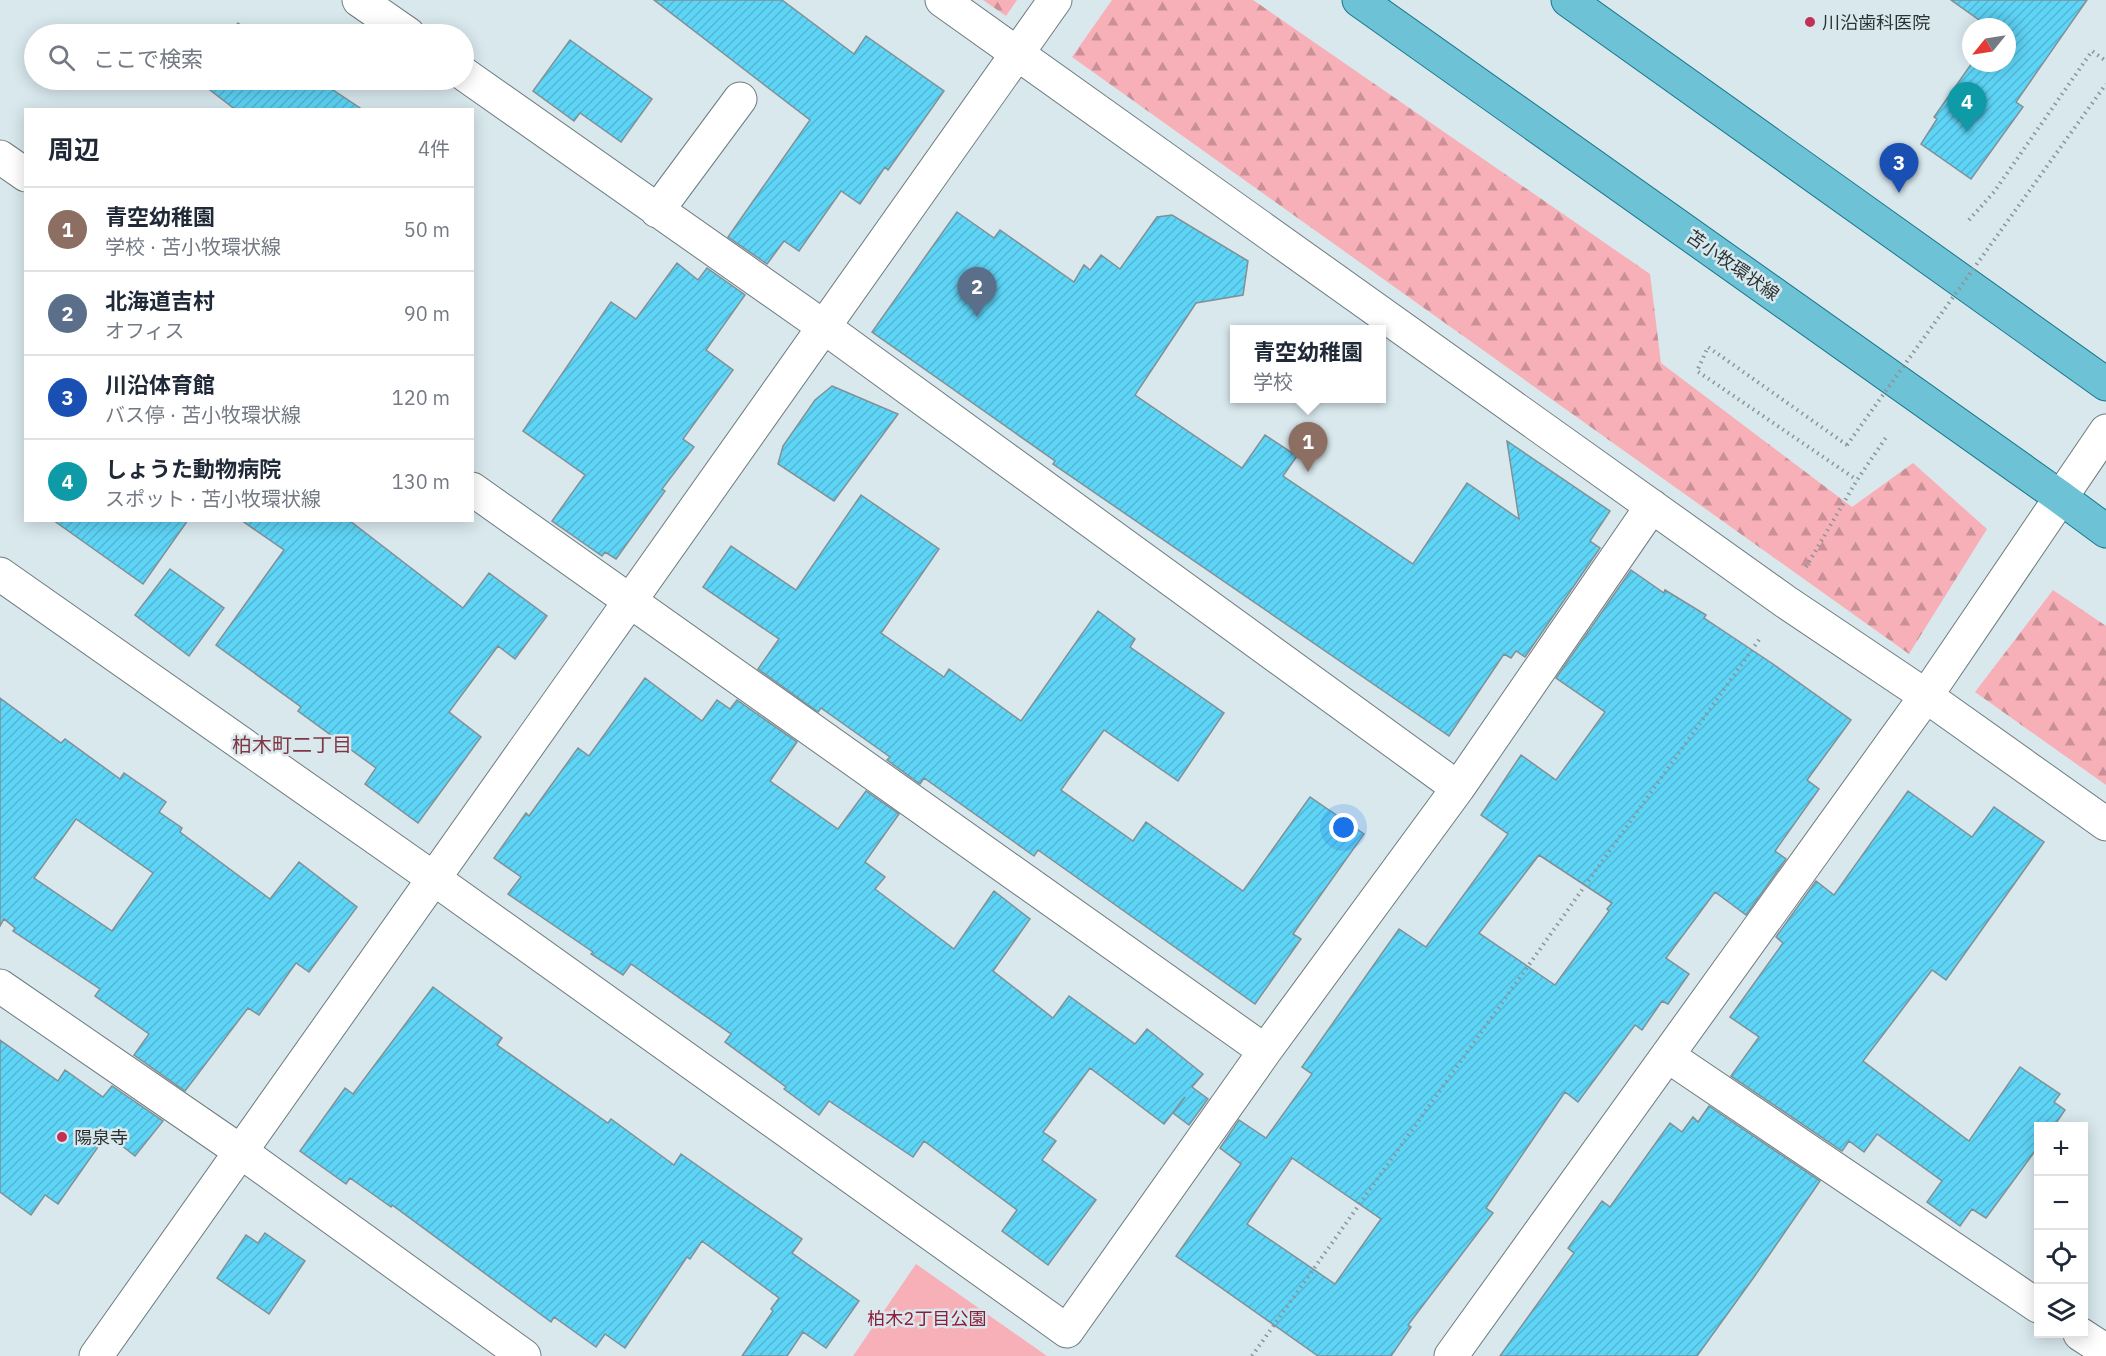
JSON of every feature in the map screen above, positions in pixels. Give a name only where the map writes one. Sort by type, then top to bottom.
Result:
[{"type":"main road","name":"苫小牧環状線","points":[[1359,0],[2106,531]]},
{"type":"main road","points":[[1568,0],[2106,384]]},
{"type":"street","points":[[359,0],[394,24]]},
{"type":"street","points":[[942,0],[1786,602],[1926,696],[2106,824]]},
{"type":"street","points":[[96,1356],[1054,0]]},
{"type":"street","points":[[474,81],[824,327],[1458,788]]},
{"type":"street","points":[[657,211],[740,99]]},
{"type":"street","points":[[0,157],[24,174]]},
{"type":"street","points":[[1451,1356],[1926,696],[2106,431]]},
{"type":"street","points":[[474,490],[1265,1051]]},
{"type":"street","points":[[0,574],[433,878],[1067,1331],[1265,1051],[1458,788],[1652,506]]},
{"type":"street","points":[[0,986],[240,1151],[524,1356]]},
{"type":"street","points":[[1668,1056],[2034,1302]]},
{"type":"street","points":[[2086,1338],[2106,1351]]},
{"type":"path","points":[[1969,220],[1994,192],[2092,51],[2106,61]]},
{"type":"path","points":[[1857,480],[1697,371],[1708,347],[1846,445],[2106,84]]},
{"type":"path","points":[[1252,1356],[1786,602],[1857,480],[1887,436]]},
{"type":"green space","points":[[983,0],[1017,0],[1006,16]]},
{"type":"green space","points":[[1112,0],[1253,0],[1650,274],[1661,363],[1852,507],[1913,463],[1987,529],[1909,654],[1072,57]]},
{"type":"green space","points":[[2053,590],[2106,626],[2106,785],[1975,692]]},
{"type":"green space","name":"柏木2丁目公園","points":[[916,1264],[1047,1356],[853,1356]]},
{"type":"building","points":[[654,0],[782,0],[854,54],[866,36],[944,91],[888,170],[885,167],[860,204],[841,191],[799,251],[784,241],[767,264],[728,237],[810,120]]},
{"type":"building","points":[[1951,0],[2087,0],[2016,102],[2023,107],[1971,179],[1921,144],[1937,119],[1934,117],[1966,72],[2016,72],[2016,18],[1976,18]]},
{"type":"building","points":[[570,40],[652,99],[621,142],[580,113],[574,121],[533,91]]},
{"type":"building","points":[[210,90],[333,90],[360,108],[233,108]]},
{"type":"building","points":[[957,212],[994,238],[1000,230],[1074,282],[1084,265],[1090,270],[1101,255],[1120,269],[1157,217],[1172,215],[1248,261],[1243,295],[1196,303],[1135,395],[1242,468],[1265,435],[1297,456],[1283,476],[1413,564],[1467,483],[1519,519],[1507,441],[1610,511],[1590,541],[1600,548],[1525,657],[1516,651],[1511,658],[1504,654],[1449,736],[1053,464],[1055,461],[872,332]]},
{"type":"building","points":[[677,263],[698,280],[707,268],[745,295],[706,350],[733,370],[683,439],[694,447],[662,489],[665,491],[616,559],[605,552],[602,556],[552,521],[585,475],[523,431],[611,302],[636,319]]},
{"type":"building","points":[[832,386],[898,414],[834,501],[778,464],[783,446],[815,400]]},
{"type":"building","points":[[861,495],[939,549],[881,633],[944,677],[949,669],[1021,721],[1098,611],[1135,639],[1130,647],[1224,713],[1178,781],[1104,730],[1061,790],[1133,841],[1146,822],[1243,891],[1310,797],[1364,834],[1293,934],[1301,939],[1255,1004],[1038,850],[1034,856],[924,778],[920,784],[887,760],[890,757],[821,708],[818,712],[758,669],[779,639],[703,587],[731,546],[796,590]]},
{"type":"building","points":[[56,522],[187,522],[143,584]]},
{"type":"building","points":[[244,522],[351,522],[463,608],[489,573],[547,616],[515,659],[498,646],[449,712],[481,737],[418,823],[365,784],[376,768],[298,711],[301,707],[216,645],[284,550]]},
{"type":"building","points":[[170,569],[224,608],[189,656],[135,615]]},
{"type":"building","points":[[1631,570],[1664,593],[1665,590],[1706,615],[1704,618],[1851,720],[1807,780],[1819,789],[1775,851],[1786,859],[1746,915],[1715,892],[1666,958],[1689,974],[1668,1004],[1662,1001],[1642,1030],[1635,1025],[1578,1102],[1565,1092],[1486,1208],[1493,1213],[1408,1325],[1411,1327],[1391,1356],[1318,1356],[1176,1256],[1241,1164],[1220,1148],[1239,1120],[1266,1138],[1312,1074],[1302,1067],[1399,929],[1426,947],[1508,834],[1481,815],[1521,755],[1556,780],[1605,712],[1556,678]],"holes":[[[1539,855],[1612,903],[1607,909],[1609,911],[1555,985],[1479,933]],[[1292,1158],[1381,1219],[1335,1284],[1247,1224]]]},
{"type":"building","points":[[645,678],[702,721],[717,700],[730,709],[737,700],[797,742],[770,781],[838,829],[866,791],[899,814],[865,862],[885,877],[875,889],[954,949],[994,891],[1030,919],[993,971],[1053,1018],[1069,996],[1135,1044],[1147,1029],[1203,1074],[1192,1087],[1208,1099],[1189,1125],[1173,1113],[1185,1097],[1164,1124],[1090,1068],[1043,1132],[1056,1141],[1042,1160],[1096,1200],[1048,1265],[1002,1231],[1017,1210],[924,1141],[913,1157],[829,1101],[819,1115],[784,1089],[786,1087],[725,1042],[731,1034],[631,964],[623,975],[508,894],[521,877],[494,858],[526,813],[529,816],[578,748],[589,756]]},
{"type":"building","points":[[0,698],[61,743],[65,739],[120,779],[124,773],[166,802],[159,812],[182,828],[180,832],[270,899],[299,862],[357,907],[309,972],[296,963],[259,1015],[248,1008],[185,1091],[134,1055],[149,1034],[95,996],[100,989],[13,931],[15,928],[4,919],[0,926]],"holes":[[[76,819],[153,873],[112,931],[34,878]]]},
{"type":"building","points":[[1908,791],[1972,837],[1994,807],[2044,842],[1946,980],[1932,970],[1863,1061],[1969,1141],[2020,1067],[2060,1094],[2054,1102],[2065,1110],[2057,1122],[2034,1122],[2034,1152],[1986,1218],[1972,1209],[1960,1226],[1927,1202],[1942,1181],[1877,1134],[1864,1152],[1849,1141],[1842,1151],[1731,1076],[1759,1037],[1730,1017],[1783,943],[1776,937],[1816,881],[1834,895]]},
{"type":"building","points":[[433,987],[502,1038],[497,1045],[608,1123],[611,1119],[674,1165],[681,1154],[802,1239],[792,1253],[859,1301],[826,1348],[803,1332],[787,1356],[742,1356],[773,1311],[771,1309],[779,1298],[702,1241],[690,1259],[687,1257],[625,1348],[605,1334],[596,1347],[554,1317],[551,1322],[392,1205],[391,1207],[350,1178],[346,1184],[300,1151],[345,1088],[353,1094]]},
{"type":"building","name":"陽泉寺","points":[[0,1040],[58,1081],[65,1070],[103,1097],[112,1086],[163,1121],[135,1156],[107,1134],[58,1204],[45,1195],[31,1215],[0,1192]]},
{"type":"building","points":[[1709,1106],[1820,1181],[1697,1356],[1500,1356],[1574,1253],[1568,1248],[1602,1201],[1610,1207],[1670,1123],[1682,1132],[1693,1117],[1698,1122]]},
{"type":"building","points":[[265,1233],[305,1261],[269,1314],[217,1278],[246,1235],[258,1243]]},
{"type":"place","name":"川沿歯科医院","points":[[1810,22]]},
{"type":"place","name":"しょうた動物病院","points":[[1967,132]]},
{"type":"place","name":"川沿体育館","points":[[1899,193]]},
{"type":"place","name":"北海道吉村","points":[[977,317]]},
{"type":"place","name":"青空幼稚園","points":[[1308,472]]},
{"type":"place","name":"陽泉寺","points":[[62,1137]]},
{"type":"district","name":"柏木町二丁目","points":[[292,744]]}]
